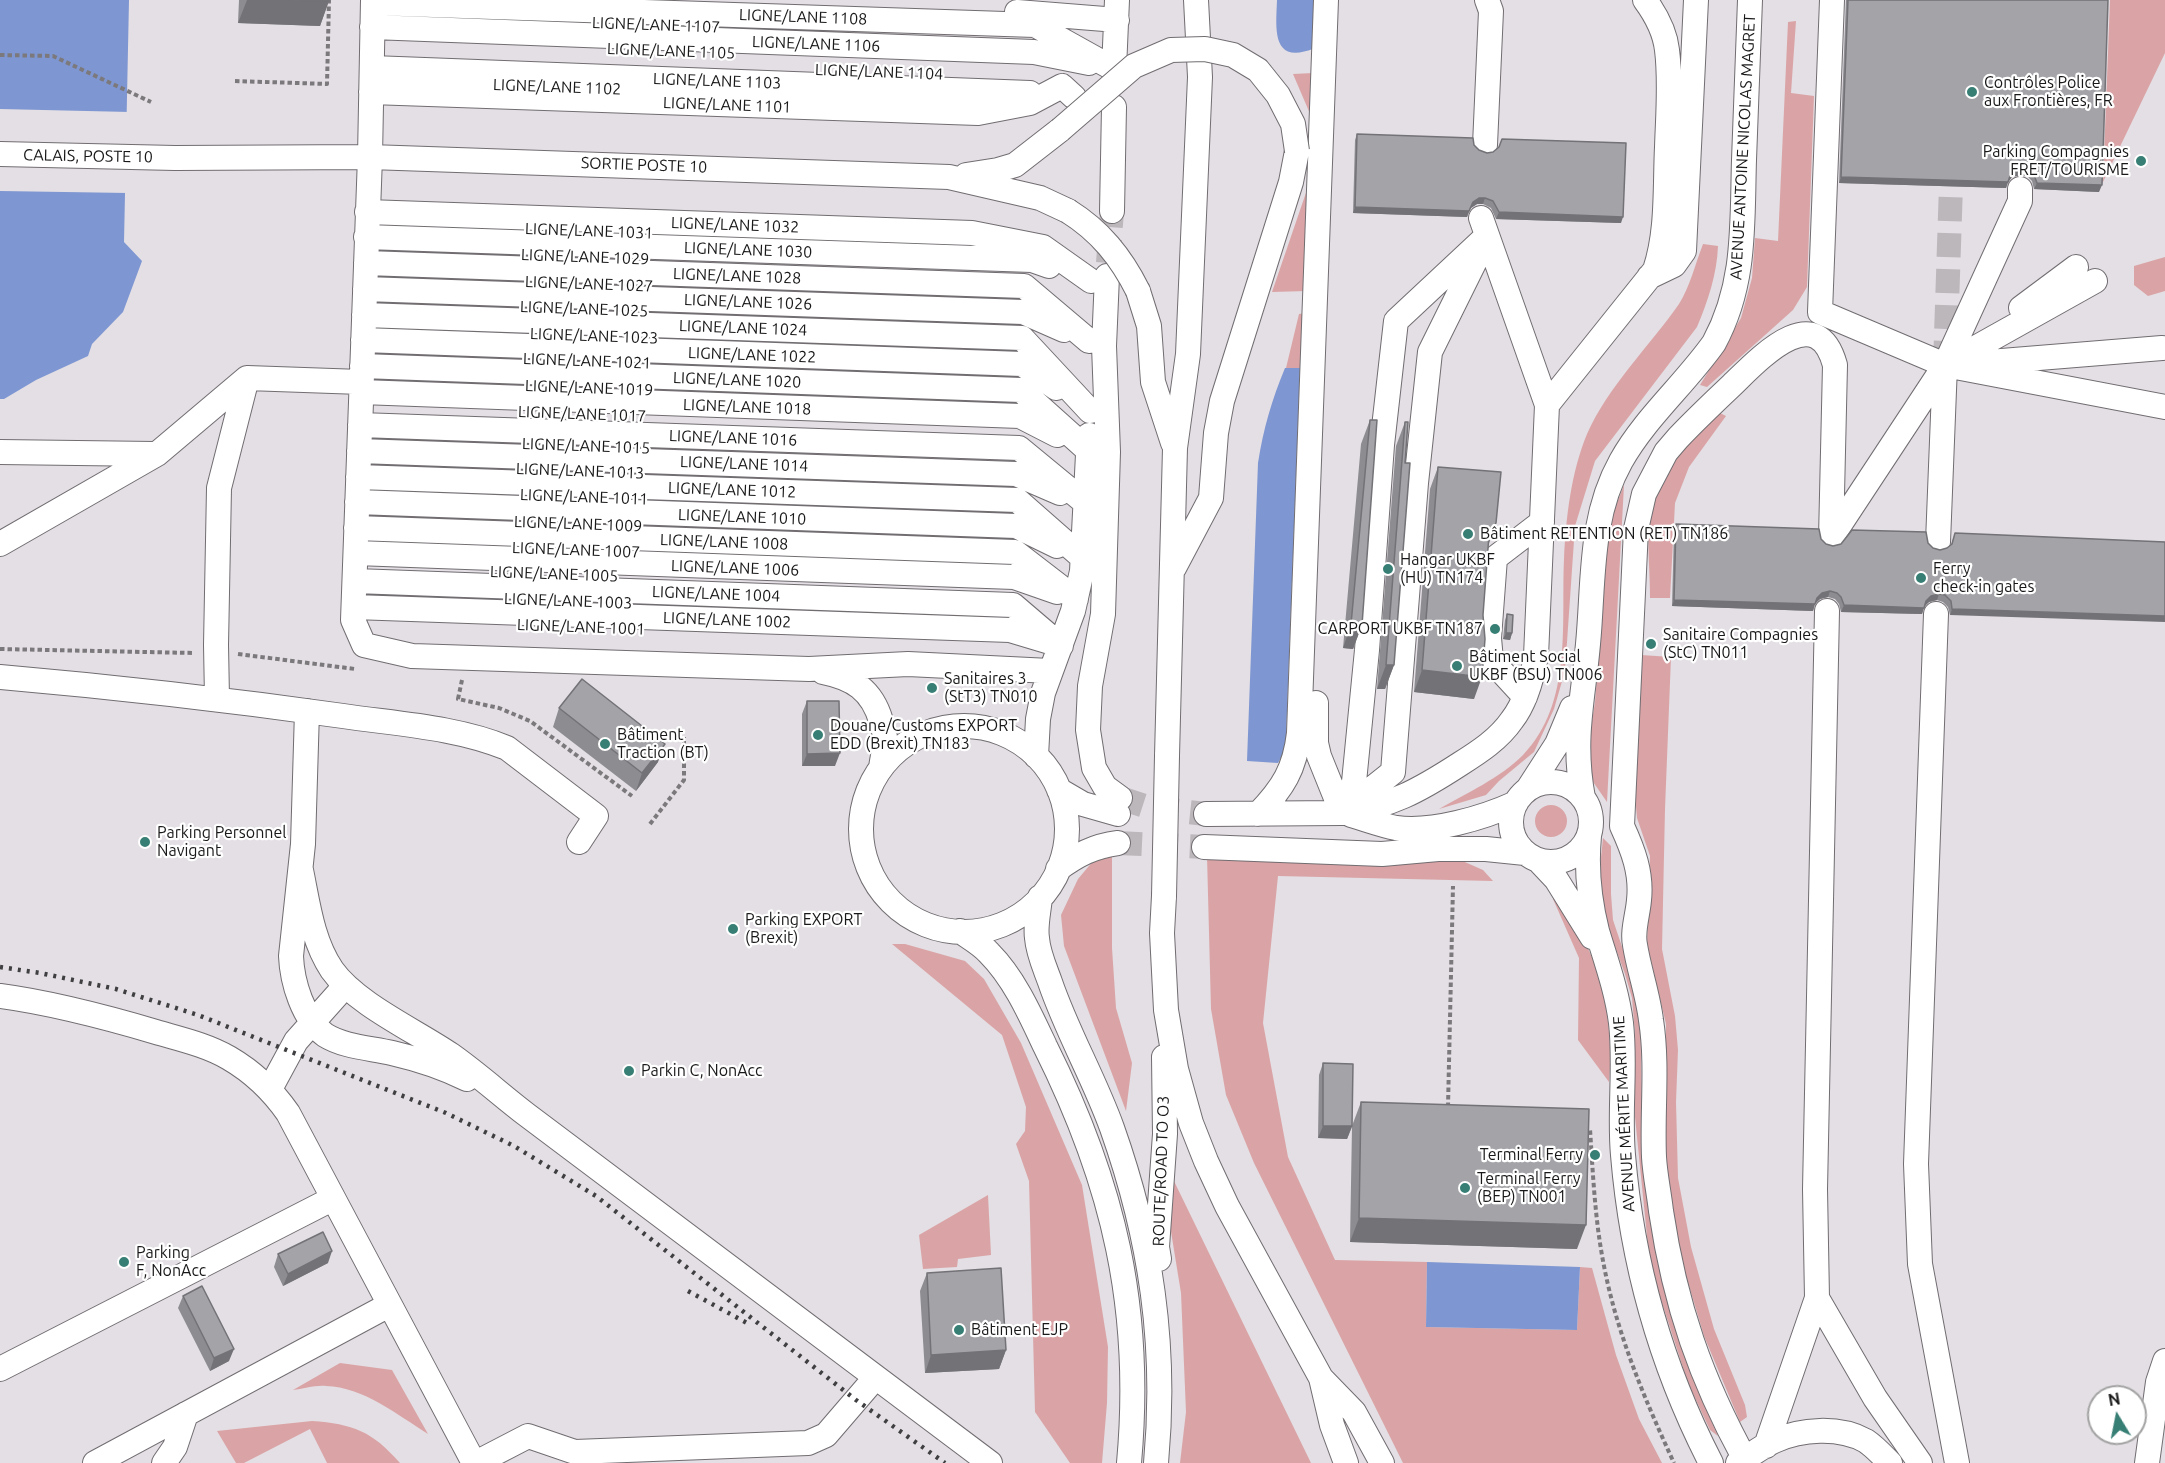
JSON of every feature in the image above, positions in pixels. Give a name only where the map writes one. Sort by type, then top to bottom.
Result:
[{"type":"street","points":[[691,0],[1035,12],[1117,10]]},
{"type":"street","points":[[1037,0],[1117,10]]},
{"type":"street","points":[[1068,0],[1117,10]]},
{"type":"street","points":[[1082,0],[1117,10]]},
{"type":"street","points":[[1196,0],[1200,77],[1189,342],[1175,448],[1164,896],[1164,986],[1176,1069],[1191,1122],[1227,1206],[1321,1378],[1332,1425],[1346,1463]]},
{"type":"street","points":[[1258,814],[1278,793],[1295,759],[1299,733],[1326,0]]},
{"type":"street","points":[[1341,0],[1315,728],[1319,756],[1342,813]]},
{"type":"street","points":[[1485,145],[1491,11],[1487,0]]},
{"type":"street","points":[[1547,405],[1655,270],[1662,241],[1668,74],[1665,38],[1646,0]]},
{"type":"street","points":[[1649,277],[1674,265],[1684,251],[1696,0]]},
{"type":"street","name":"AVENUE ANTOINE NICOLAS MAGRET","points":[[1583,798],[1578,771],[1577,744],[1599,514],[1608,490],[1629,449],[1714,343],[1724,325],[1735,294],[1741,250],[1750,0]]},
{"type":"street","points":[[1832,0],[1820,312],[1945,365],[2165,407]]},
{"type":"street","points":[[1114,69],[1117,10]]},
{"type":"street","name":"LIGNE/LANE 1108","points":[[372,43],[1035,25],[1114,69]]},
{"type":"street","points":[[372,43],[360,414],[364,645],[412,656],[809,669],[900,664],[1050,671]]},
{"type":"street","name":"LIGNE/LANE 1105","points":[[372,43],[998,62],[1114,69]]},
{"type":"street","name":"LIGNE/LANE 1103","points":[[372,43],[1027,93],[1068,91]]},
{"type":"street","name":"LIGNE/LANE 1101","points":[[372,43],[978,114],[1030,103],[1068,91]]},
{"type":"street","points":[[949,177],[998,170],[1015,165],[1060,130],[1134,66],[1171,50],[1205,49],[1233,55],[1258,70],[1278,95],[1293,124],[1297,151],[1292,182],[1222,401],[1216,433],[1211,498],[1172,572]]},
{"type":"street","points":[[1109,119],[1112,211]]},
{"type":"street","name":"CALAIS, POSTE 10","points":[[0,154],[175,158],[370,157]]},
{"type":"street","name":"SORTIE POSTE 10","points":[[370,157],[949,177]]},
{"type":"street","points":[[949,177],[1040,198],[1068,211],[1090,226],[1108,244],[1129,272],[1138,291],[1149,326],[1153,382],[1175,448]]},
{"type":"street","points":[[1890,1463],[1865,1441],[1839,1432],[1806,1432],[1769,1444],[1743,1462],[1696,1356],[1683,1317],[1667,1248],[1654,1158],[1655,1068],[1651,1019],[1634,943],[1640,900],[1640,880],[1634,853],[1622,826],[1634,548],[1644,494],[1666,452],[1687,428],[1773,346],[1798,335],[1809,335],[1823,342],[1828,347],[1835,365],[1831,538],[1945,365],[2020,201],[2020,189]]},
{"type":"street","points":[[1342,813],[1354,782],[1367,650],[1382,445],[1396,321],[1484,227]]},
{"type":"street","points":[[1342,813],[1393,772],[1415,488],[1430,352],[1484,227]]},
{"type":"street","points":[[1206,814],[1342,813],[1364,810],[1395,801],[1423,788],[1504,731],[1525,697],[1536,656],[1547,405],[1484,227]]},
{"type":"street","name":"LIGNE/LANE 1032","points":[[360,414],[972,234],[1043,247],[1098,274]]},
{"type":"street","name":"LIGNE/LANE 1029","points":[[360,414],[1031,273],[1098,274]]},
{"type":"street","points":[[1036,756],[1040,706],[1076,599],[1083,558],[1089,451],[1089,341],[1098,274]]},
{"type":"street","points":[[1059,790],[1083,804],[1119,806],[1094,768],[1088,730],[1090,686],[1103,614],[1108,452],[1104,346],[1098,274]]},
{"type":"street","points":[[1945,365],[2086,274]]},
{"type":"street","name":"LIGNE/LANE 1028","points":[[360,414],[1024,286],[1089,341]]},
{"type":"street","name":"LIGNE/LANE 1025","points":[[360,414],[1023,324],[1089,341]]},
{"type":"street","name":"LIGNE/LANE 1024","points":[[360,414],[1022,338],[1090,411]]},
{"type":"street","points":[[1945,365],[2162,348]]},
{"type":"street","points":[[1938,542],[1945,365]]},
{"type":"street","name":"LIGNE/LANE 1021","points":[[360,414],[1021,376],[1090,411]]},
{"type":"street","points":[[247,378],[360,414]]},
{"type":"street","points":[[0,544],[157,454],[247,378]]},
{"type":"street","points":[[218,698],[216,653],[219,488],[247,378]]},
{"type":"street","name":"LIGNE/LANE 1020","points":[[360,414],[1021,390],[1089,451]]},
{"type":"street","name":"LIGNE/LANE 1017","points":[[360,414],[1020,430],[1089,451]]},
{"type":"street","name":"LIGNE/LANE 1013","points":[[360,414],[1017,486],[1087,504]]},
{"type":"street","name":"LIGNE/LANE 1016","points":[[360,414],[1019,448],[1087,504]]},
{"type":"street","name":"LIGNE/LANE 1009","points":[[360,414],[1016,539],[1083,558]]},
{"type":"street","name":"LIGNE/LANE 1012","points":[[360,414],[1017,500],[1083,558]]},
{"type":"street","name":"LIGNE/LANE 1005","points":[[360,414],[1014,590],[1076,599]]},
{"type":"street","name":"LIGNE/LANE 1008","points":[[360,414],[1015,552],[1076,599]]},
{"type":"street","name":"LIGNE/LANE 1001","points":[[360,414],[1061,646]]},
{"type":"street","name":"LIGNE/LANE 1004","points":[[360,414],[1013,605],[1061,646]]},
{"type":"street","points":[[0,452],[157,454]]},
{"type":"street","points":[[1525,697],[1491,660],[1489,639],[1495,558],[1542,522]]},
{"type":"street","points":[[1769,1444],[1817,1298],[1815,1177],[1827,611]]},
{"type":"street","points":[[1936,614],[1916,1164],[1920,1264],[1957,1463]]},
{"type":"street","points":[[809,669],[843,676],[870,696],[877,707],[885,737],[881,768]]},
{"type":"street","points":[[0,677],[218,698],[451,732],[492,742],[507,748],[596,816],[579,842]]},
{"type":"street","name":"AVENUE ANTOINE NICOLAS MAGRET","points":[[1522,796],[1557,744],[1582,683]]},
{"type":"street","points":[[308,711],[301,870],[292,946],[292,966],[303,1003],[312,1022],[335,1040],[411,1058],[453,1072],[514,1105]]},
{"type":"street","points":[[974,726],[997,731],[1018,742],[1036,756],[1049,772],[1059,790],[1065,809],[1066,830],[1064,850],[1058,869],[1040,897],[1023,912],[1004,923],[982,930],[960,931],[938,928],[907,915],[883,892],[871,874],[863,853],[861,819],[866,797],[881,768],[897,751],[916,737],[950,727],[974,726]]},
{"type":"street","points":[[1204,847],[1382,854],[1438,849],[1486,849],[1551,862],[1569,859],[1579,851],[1590,830],[1589,810],[1583,798],[1570,786],[1553,782],[1540,784],[1522,796],[1481,816],[1436,826],[1411,829],[1394,827],[1342,813]]},
{"type":"street","points":[[1522,796],[1512,814],[1511,830],[1515,841],[1532,857]]},
{"type":"street","points":[[1590,830],[1622,826]]},
{"type":"street","name":"AVENUE MÉRITE MARITIME","points":[[1590,830],[1586,862],[1589,888],[1620,1022],[1623,1153],[1630,1218],[1650,1310],[1664,1353],[1680,1398],[1711,1463]]},
{"type":"street","points":[[1058,869],[1085,851],[1118,843]]},
{"type":"street","name":"AVENUE MÉRITE MARITIME","points":[[1532,857],[1560,885],[1608,967]]},
{"type":"street","points":[[301,870],[317,940],[331,967],[345,986],[366,1002],[452,1056],[990,1463]]},
{"type":"street","points":[[1040,897],[1036,937],[1043,961],[1058,1006],[1112,1129],[1134,1195],[1152,1277],[1160,1348],[1160,1418],[1156,1463]]},
{"type":"street","points":[[960,931],[989,952],[1018,994],[1066,1089],[1096,1165],[1116,1233],[1128,1306],[1133,1379],[1129,1463]]},
{"type":"street","points":[[270,1089],[290,1051],[312,1022],[345,986]]},
{"type":"street","name":"ROUTE/ROAD TO O3","points":[[1164,986],[1165,1134],[1157,1247],[1167,1297],[1172,1362],[1172,1432],[1169,1463]]},
{"type":"street","points":[[0,996],[56,1006],[195,1044],[226,1056],[250,1071],[270,1089],[288,1113],[475,1463],[528,1436],[574,1452],[808,1443],[826,1435],[875,1378]]},
{"type":"street","points":[[0,1369],[332,1199]]},
{"type":"street","points":[[1817,1298],[1875,1398],[1920,1463]]},
{"type":"street","points":[[95,1463],[389,1305]]},
{"type":"street","points":[[2146,1463],[2158,1382],[2165,1361]]},
{"type":"street","points":[[1321,1378],[1354,1412],[1382,1463]]},
{"type":"street","points":[[164,1463],[175,1447],[186,1414]]},
{"type":"street","points":[[126,1463],[138,1440]]},
{"type":"path","points":[[235,81],[327,84],[329,0]]},
{"type":"path","points":[[0,55],[53,56],[152,102]]},
{"type":"path","points":[[0,649],[216,653],[262,656],[356,669]]},
{"type":"path","points":[[451,680],[462,680],[458,699],[499,708],[530,721],[632,796]]},
{"type":"path","points":[[650,824],[684,780],[684,737]]},
{"type":"path","points":[[1448,1113],[1454,886]]},
{"type":"path","points":[[1578,1129],[1590,1129],[1599,1235],[1604,1268],[1615,1309],[1632,1365],[1674,1463]]},
{"type":"shaded area","points":[[2110,0],[2165,0],[2165,53],[2103,182]]},
{"type":"shaded area","points":[[1796,21],[1791,93],[1814,96],[1807,287],[1793,310],[1707,387],[1700,385],[1741,318],[1752,278],[1755,238],[1778,241],[1788,22]]},
{"type":"shaded area","points":[[1313,73],[1311,116],[1293,74]]},
{"type":"shaded area","points":[[1310,181],[1307,291],[1272,292]]},
{"type":"shaded area","points":[[1703,244],[1718,246],[1711,287],[1697,327],[1595,461],[1575,526],[1565,671],[1554,709],[1534,752],[1486,795],[1439,809],[1483,785],[1514,763],[1539,734],[1550,712],[1561,662],[1568,511],[1573,480],[1582,449],[1587,434],[1606,399],[1683,298]]},
{"type":"shaded area","points":[[2165,257],[2165,291],[2148,296],[2134,285],[2134,266]]},
{"type":"shaded area","points":[[1306,313],[1300,368],[1286,368],[1299,314]]},
{"type":"shaded area","points":[[1716,411],[1726,416],[1689,467],[1675,503],[1670,598],[1650,598],[1648,529],[1657,488],[1674,460]]},
{"type":"shaded area","points":[[1624,485],[1607,802],[1589,776],[1586,759],[1595,702],[1609,523]]},
{"type":"shaded area","points":[[1641,655],[1671,657],[1662,949],[1675,1016],[1678,1050],[1676,1102],[1678,1178],[1691,1247],[1714,1329],[1745,1405],[1747,1417],[1740,1422],[1704,1336],[1673,1232],[1666,1154],[1666,1024],[1647,944],[1650,856],[1637,818],[1635,795]]},
{"type":"shaded area","points":[[1551,805],[1563,809],[1567,821],[1563,833],[1551,837],[1539,833],[1535,821],[1539,809]]},
{"type":"shaded area","points":[[1603,838],[1611,846],[1613,920],[1640,1000],[1642,1115],[1647,1190],[1657,1260],[1697,1389],[1718,1436],[1710,1430],[1688,1383],[1650,1266],[1635,1117],[1635,1034],[1632,998],[1607,925],[1601,900],[1600,867]]},
{"type":"shaded area","points":[[1112,854],[1112,948],[1116,1008],[1132,1063],[1126,1111],[1064,946],[1061,915],[1078,879],[1094,860]]},
{"type":"shaded area","points":[[1207,856],[1458,859],[1483,870],[1493,881],[1278,876],[1263,1023],[1288,1157],[1335,1260],[1427,1262],[1426,1327],[1577,1330],[1580,1267],[1592,1268],[1616,1355],[1639,1419],[1662,1463],[1403,1463],[1254,1163],[1226,1095],[1211,1009]]},
{"type":"shaded area","points":[[1553,899],[1560,899],[1585,942],[1602,985],[1608,1018],[1609,1082],[1578,1040],[1579,958]]},
{"type":"shaded area","points":[[892,944],[905,944],[965,961],[984,979],[1021,1043],[1082,1185],[1108,1347],[1107,1403],[1102,1463],[1070,1463],[1035,1412],[1029,1181],[1016,1144],[1025,1131],[1026,1107],[1002,1035]]},
{"type":"shaded area","points":[[1173,1179],[1311,1463],[1180,1463],[1186,1412],[1181,1293],[1166,1201]]},
{"type":"shaded area","points":[[988,1195],[991,1255],[958,1259],[957,1267],[923,1269],[919,1235]]},
{"type":"shaded area","points":[[340,1363],[392,1370],[428,1434],[380,1403],[353,1391],[322,1386],[293,1390]]},
{"type":"shaded area","points":[[312,1421],[339,1424],[361,1431],[380,1443],[400,1463],[327,1463],[310,1429],[244,1463],[236,1463],[217,1431]]},
{"type":"water","points":[[0,0],[129,0],[124,242],[142,261],[123,312],[92,344],[88,356],[36,380],[4,399],[0,399]]},
{"type":"water","points":[[1277,0],[1316,0],[1315,48],[1290,52],[1283,48],[1277,33]]},
{"type":"water","points":[[1285,368],[1300,368],[1286,738],[1284,752],[1278,763],[1247,761],[1258,463],[1268,415]]},
{"type":"water","points":[[1427,1262],[1580,1267],[1577,1330],[1426,1327]]},
{"type":"pier","points":[[0,109],[130,112],[128,193],[0,191]]},
{"type":"building","name":"Contrôles Police aux Frontières, FR","points":[[1848,0],[2108,0],[2102,185],[2037,183],[2030,171],[2023,169],[2015,171],[2008,182],[1841,177]]},
{"type":"building","points":[[1357,134],[1473,138],[1474,145],[1487,153],[1499,147],[1502,139],[1626,143],[1623,217],[1499,212],[1493,201],[1485,198],[1479,198],[1473,202],[1469,211],[1355,207]]},
{"type":"building","points":[[1370,420],[1377,420],[1362,625],[1351,624]]},
{"type":"building","points":[[1405,422],[1408,422],[1405,463],[1410,463],[1394,665],[1386,665]]},
{"type":"building","points":[[1438,467],[1501,472],[1496,523],[1489,535],[1483,615],[1485,639],[1482,677],[1422,670]]},
{"type":"building","name":"Ferry check-in gates","points":[[1676,524],[1819,529],[1821,539],[1833,546],[1841,544],[1852,530],[1926,532],[1928,543],[1940,550],[1952,544],[1955,533],[2165,542],[2165,616],[1952,609],[1951,601],[1945,595],[1939,594],[1931,596],[1924,608],[1844,605],[1837,593],[1830,591],[1822,593],[1815,604],[1674,600]]},
{"type":"building","points":[[1507,614],[1513,615],[1512,633],[1506,633]]},
{"type":"building","points":[[582,679],[665,744],[642,773],[559,708]]},
{"type":"building","name":"Douane/Customs EXPORT EDD (Brexit) TN183","points":[[807,701],[839,701],[840,753],[807,754]]},
{"type":"building","points":[[1323,1063],[1353,1064],[1352,1126],[1323,1126]]},
{"type":"building","name":"Terminal Ferry (BEP) TN001","points":[[1361,1102],[1589,1109],[1586,1225],[1359,1218]]},
{"type":"building","points":[[323,1232],[332,1251],[288,1274],[278,1254]]},
{"type":"building","name":"Bâtiment EJP","points":[[1001,1268],[1006,1350],[931,1355],[927,1273]]},
{"type":"building","points":[[202,1286],[234,1349],[214,1358],[183,1296]]},
{"type":"tunnel","points":[[1945,365],[1952,155]]},
{"type":"tunnel","points":[[1108,263],[1112,211]]},
{"type":"tunnel","points":[[1120,798],[1151,808],[1206,814]]},
{"type":"tunnel","points":[[1118,843],[1204,847]]},
{"type":"railway","points":[[0,967],[116,989],[198,1015],[446,1113],[514,1146],[596,1196],[856,1400],[945,1463]]},
{"type":"railway","points":[[688,1291],[747,1323]]},
{"type":"place","name":"Contrôles Police aux Frontières, FR","points":[[1972,92]]},
{"type":"place","name":"Parking Compagnies FRET/TOURISME","points":[[2141,161]]},
{"type":"place","name":"Bâtiment RETENTION (RET) TN186","points":[[1468,534]]},
{"type":"place","name":"Hangar UKBF (HU) TN174","points":[[1388,569]]},
{"type":"place","name":"Ferry check-in gates","points":[[1921,578]]},
{"type":"place","name":"CARPORT UKBF TN187","points":[[1495,629]]},
{"type":"place","name":"Sanitaire Compagnies (StC) TN011","points":[[1651,644]]},
{"type":"place","name":"Bâtiment Social UKBF (BSU) TN006","points":[[1457,666]]},
{"type":"place","name":"Sanitaires 3 (StT3) TN010","points":[[932,688]]},
{"type":"place","name":"Douane/Customs EXPORT EDD (Brexit) TN183","points":[[818,735]]},
{"type":"place","name":"Bâtiment Traction (BT)","points":[[605,744]]},
{"type":"place","name":"Parking Personnel Navigant","points":[[145,842]]},
{"type":"place","name":"Parking EXPORT (Brexit)","points":[[733,929]]},
{"type":"place","name":"Parkin C, NonAcc","points":[[629,1071]]},
{"type":"place","name":"Terminal Ferry","points":[[1595,1155]]},
{"type":"place","name":"Terminal Ferry (BEP) TN001","points":[[1465,1188]]},
{"type":"place","name":"Parking F, NonAcc","points":[[124,1262]]},
{"type":"place","name":"Bâtiment EJP","points":[[959,1330]]}]
